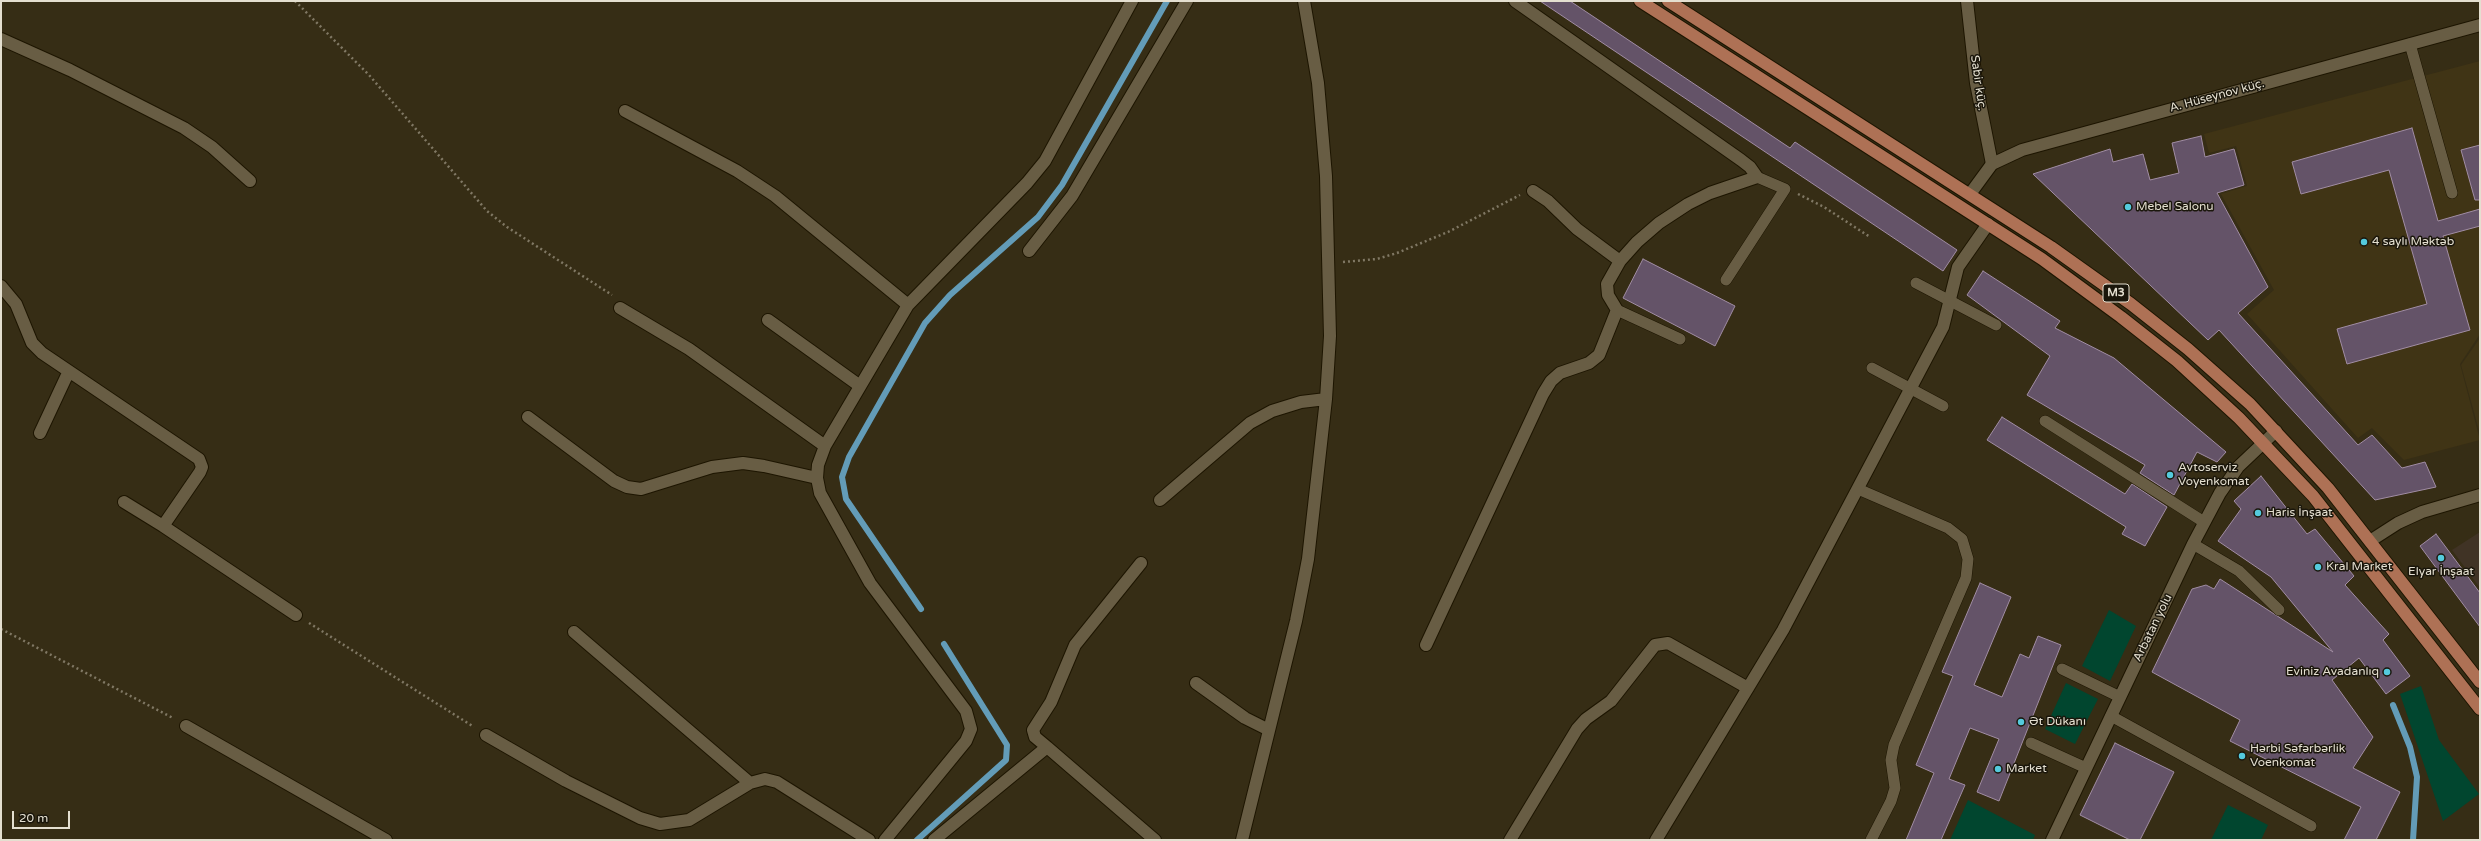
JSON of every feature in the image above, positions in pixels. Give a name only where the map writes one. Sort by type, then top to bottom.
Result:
[{"type":"main road","points":[[1640,1],[2042,259],[2121,317],[2176,361],[2263,442],[2313,496],[2480,709]]},
{"type":"main road","name":"M3","points":[[1668,1],[2051,247],[2131,304],[2205,364],[2276,431],[2328,488],[2480,682]]},
{"type":"street","points":[[885,840],[966,741],[970,729],[966,712],[870,583],[820,493],[816,478],[825,446],[908,305],[1027,183],[1045,161],[1132,1]]},
{"type":"street","points":[[1029,251],[1072,196],[1187,1]]},
{"type":"street","points":[[1242,840],[1296,621],[1308,559],[1326,399],[1330,336],[1325,161],[1318,83],[1304,1]]},
{"type":"street","points":[[1426,645],[1543,394],[1551,381],[1560,373],[1589,363],[1599,355],[1617,310],[1608,295],[1607,284],[1620,261],[1659,223],[1688,204],[1710,193],[1757,177],[1741,160],[1515,1]]},
{"type":"street","name":"Sabir küç.","points":[[1967,1],[1976,83],[1992,164]]},
{"type":"street","name":"A. Hüseynov küç.","points":[[1970,194],[1992,164],[2004,156],[2040,144],[2480,25]]},
{"type":"street","points":[[1,39],[70,70],[184,128],[212,147],[250,181]]},
{"type":"street","points":[[625,111],[737,171],[775,196],[908,305]]},
{"type":"street","points":[[1533,191],[1620,261]]},
{"type":"street","points":[[1656,840],[1783,630],[1943,327],[1958,267],[1988,224]]},
{"type":"street","points":[[1,286],[16,304],[32,343],[68,373],[199,459],[202,466],[200,472],[163,526]]},
{"type":"street","points":[[620,308],[689,349],[825,446]]},
{"type":"street","points":[[768,320],[860,386]]},
{"type":"street","points":[[40,433],[68,373]]},
{"type":"street","points":[[1160,500],[1250,423],[1272,411],[1301,402],[1326,399]]},
{"type":"street","points":[[528,417],[614,482],[628,487],[641,489],[712,467],[742,463],[764,466],[816,478]]},
{"type":"street","name":"Arbatan yolu","points":[[2052,840],[2204,522],[2229,478],[2263,442],[2276,431]]},
{"type":"street","points":[[2370,541],[2398,523],[2422,512],[2480,495]]},
{"type":"street","points":[[124,502],[163,526],[296,615]]},
{"type":"street","points":[[1141,563],[1075,645],[1051,702],[1033,730],[1035,737],[1155,840]]},
{"type":"street","points":[[574,632],[750,783]]},
{"type":"street","points":[[1510,840],[1577,729],[1586,719],[1611,701],[1655,646],[1668,643],[1748,688]]},
{"type":"street","points":[[1196,683],[1245,718],[1269,730]]},
{"type":"street","points":[[186,726],[386,840]]},
{"type":"street","points":[[486,734],[566,781],[640,818],[660,824],[689,820],[750,783],[765,779],[777,782],[869,840]]},
{"type":"street","points":[[934,840],[1047,747]]},
{"type":"lane","points":[[2410,44],[2452,193]]},
{"type":"lane","points":[[1726,280],[1784,189],[1757,177]]},
{"type":"lane","points":[[1916,283],[1996,325]]},
{"type":"lane","points":[[1617,310],[1680,339]]},
{"type":"lane","points":[[1872,368],[1943,406]]},
{"type":"lane","points":[[2045,421],[2204,522]]},
{"type":"lane","points":[[1858,489],[1948,528],[1962,539],[1968,559],[1966,578],[1894,745],[1891,760],[1895,788],[1891,802],[1871,840]]},
{"type":"lane","points":[[2193,544],[2239,572],[2279,610]]},
{"type":"lane","points":[[2062,669],[2120,697]]},
{"type":"lane","points":[[2111,716],[2311,826]]},
{"type":"lane","points":[[2031,743],[2086,768]]},
{"type":"path","points":[[295,1],[369,75],[488,211],[507,227],[615,296],[620,304],[620,308]]},
{"type":"path","points":[[1784,189],[1824,207],[1870,237]]},
{"type":"path","points":[[1328,264],[1377,259],[1397,253],[1448,232],[1515,197],[1533,191]]},
{"type":"path","points":[[296,615],[486,734]]},
{"type":"path","points":[[1,630],[186,726]]},
{"type":"shaded area","name":"4 saylı Məktəb","points":[[2480,61],[2480,334],[2460,364],[2480,440],[2404,460],[2372,428],[2358,438],[2247,314],[2274,290],[2221,194],[2247,186],[2236,146],[2209,153],[2204,134]]},
{"type":"shaded area","points":[[2480,338],[2480,434],[2461,365]]},
{"type":"shaded area","points":[[2480,532],[2480,588],[2452,550]]},
{"type":"green space","points":[[2109,610],[2136,626],[2110,681],[2082,666]]},
{"type":"green space","points":[[2066,683],[2098,699],[2075,744],[2045,729]]},
{"type":"green space","points":[[2421,686],[2439,740],[2479,794],[2443,821],[2400,694]]},
{"type":"green space","points":[[1968,800],[2035,835],[2033,840],[1950,840]]},
{"type":"green space","points":[[2228,805],[2268,825],[2261,840],[2211,840]]},
{"type":"building","points":[[1540,1],[1570,1],[1790,148],[1795,142],[1957,250],[1943,271]]},
{"type":"building","points":[[2412,128],[2438,221],[2480,209],[2480,226],[2443,236],[2470,330],[2347,364],[2337,329],[2427,304],[2389,170],[2301,194],[2292,162]]},
{"type":"building","points":[[2201,136],[2205,157],[2234,149],[2244,185],[2217,193],[2268,287],[2238,313],[2358,445],[2372,435],[2402,468],[2425,462],[2436,487],[2375,500],[2219,330],[2208,340],[2033,174],[2110,149],[2113,162],[2143,154],[2150,180],[2179,173],[2172,143]]},
{"type":"building","points":[[2480,145],[2480,200],[2475,200],[2461,150]]},
{"type":"building","points":[[1643,259],[1735,306],[1715,346],[1623,298]]},
{"type":"building","points":[[1983,271],[2060,321],[2055,328],[2114,358],[2226,452],[2217,462],[2197,452],[2174,495],[2140,473],[2145,465],[2027,395],[2050,356],[1967,295]]},
{"type":"building","points":[[2002,417],[2125,494],[2132,484],[2167,507],[2145,546],[2122,534],[2126,527],[1987,440]]},
{"type":"building","points":[[2261,476],[2307,534],[2315,529],[2354,576],[2345,585],[2389,634],[2383,640],[2410,676],[2386,694],[2359,658],[2332,680],[2373,737],[2353,768],[2400,792],[2376,840],[2344,840],[2361,807],[2230,741],[2240,720],[2152,672],[2192,589],[2206,585],[2214,589],[2220,579],[2333,652],[2271,577],[2218,541],[2241,509],[2234,501]]},
{"type":"building","points":[[2436,534],[2480,593],[2480,627],[2420,546]]},
{"type":"building","points":[[1980,583],[2011,597],[1974,685],[2002,697],[2020,654],[2029,658],[2038,636],[2061,645],[1999,801],[1977,792],[1999,739],[1970,728],[1949,779],[1965,785],[1941,840],[1906,840],[1934,773],[1916,765],[1953,676],[1942,672]]},
{"type":"building","points":[[2115,743],[2174,772],[2140,840],[2130,840],[2080,815]]},
{"type":"waterway","points":[[921,609],[846,499],[842,477],[849,457],[925,323],[950,295],[1038,217],[1062,185],[1167,1]]},
{"type":"waterway","points":[[917,840],[1006,760],[1007,745],[944,644]]},
{"type":"waterway","points":[[2393,705],[2410,747],[2417,777],[2413,840]]},
{"type":"place","name":"Mebel Salonu","points":[[2128,207]]},
{"type":"place","name":"4 saylı Məktəb","points":[[2364,242]]},
{"type":"place","name":"Avtoserviz Voyenkomat","points":[[2170,475]]},
{"type":"place","name":"Haris İnşaat","points":[[2258,513]]},
{"type":"place","name":"Elyar İnşaat","points":[[2441,558]]},
{"type":"place","name":"Kral Market","points":[[2318,567]]},
{"type":"place","name":"Eviniz Avadanlıq","points":[[2387,672]]},
{"type":"place","name":"Ət Dükanı","points":[[2021,722]]},
{"type":"place","name":"Hərbi Səfərbərlik Voenkomat","points":[[2242,756]]},
{"type":"place","name":"Market","points":[[1998,769]]}]
